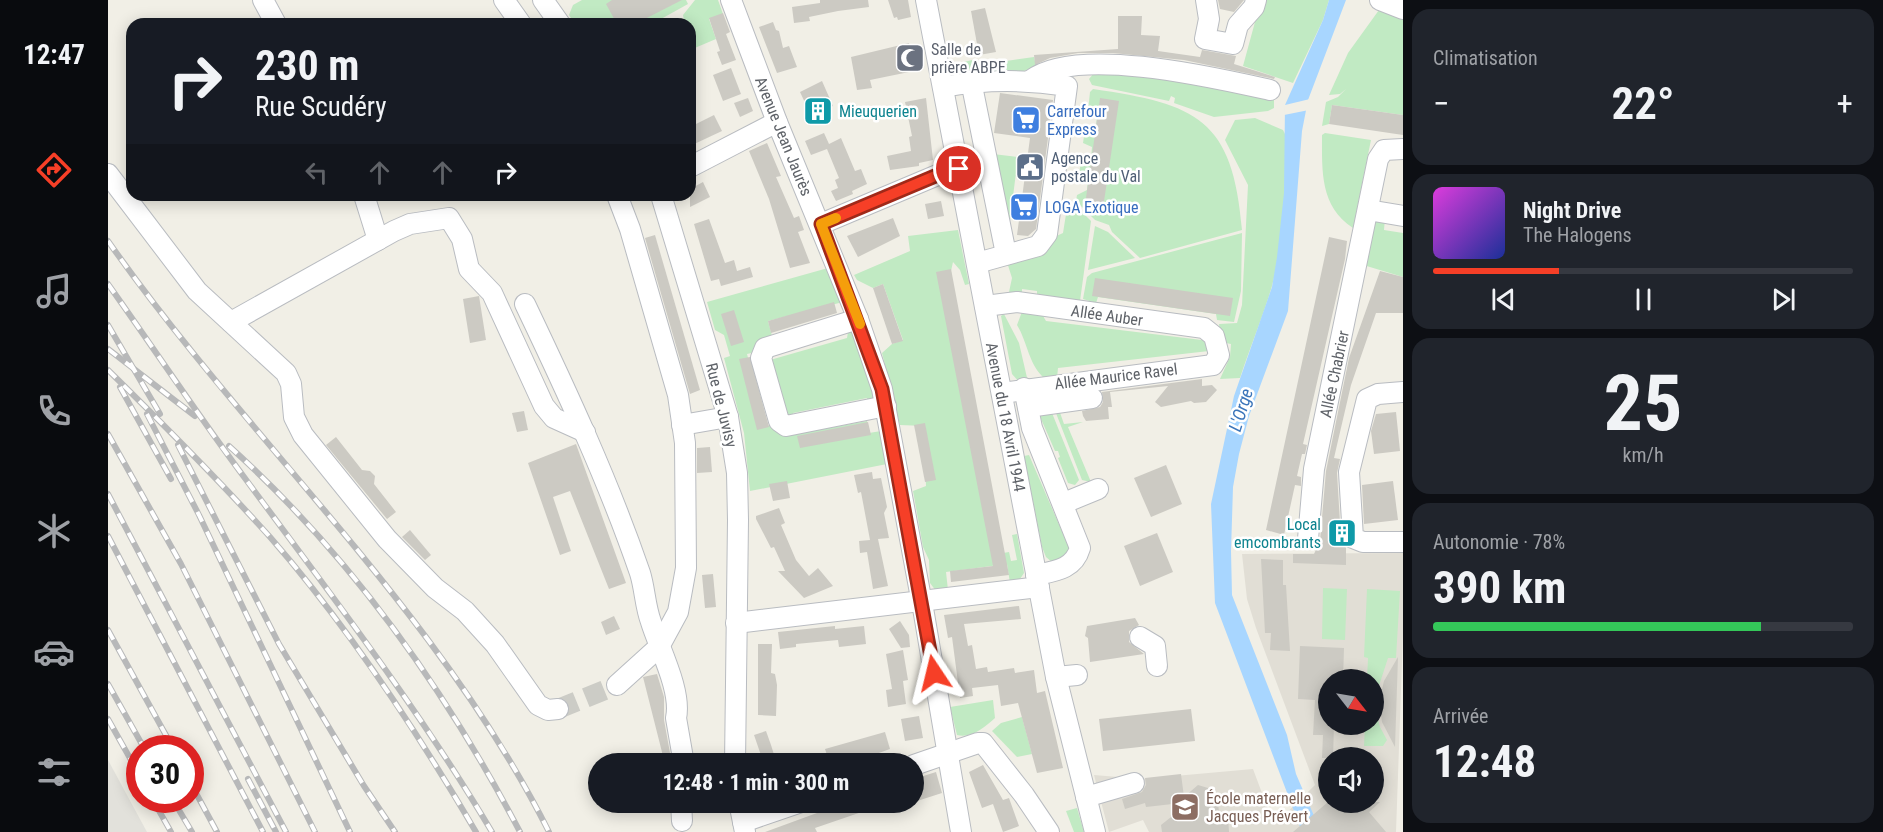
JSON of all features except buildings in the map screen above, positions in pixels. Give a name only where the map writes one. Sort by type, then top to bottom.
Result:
[{"type":"street","points":[[262,0],[272,18]]},
{"type":"street","points":[[504,0],[517,18]]},
{"type":"street","name":"Avenue Jean Jaurès","points":[[731,0],[777,122],[821,224],[857,289],[858,319],[904,453],[922,600],[961,832]]},
{"type":"street","name":"Avenue du 18 Avril 1944","points":[[926,0],[1056,677],[1073,709],[1086,797],[1095,832]]},
{"type":"street","points":[[1206,0],[1209,19],[1205,39],[1233,44],[1238,25],[1254,7],[1256,0]]},
{"type":"street","points":[[1380,0],[1402,8]]},
{"type":"street","points":[[1031,80],[1040,73],[1072,67],[1129,66],[1180,70],[1270,90]]},
{"type":"street","points":[[943,87],[971,81],[1031,80],[1067,86],[1047,234],[1038,246],[977,263]]},
{"type":"street","points":[[971,81],[1006,254]]},
{"type":"street","points":[[696,164],[777,122]]},
{"type":"street","name":"Allée Chabrier","points":[[1308,539],[1314,469],[1378,159],[1382,152],[1391,148],[1403,149]]},
{"type":"street","points":[[821,224],[947,171],[959,169]]},
{"type":"street","points":[[108,174],[126,198]]},
{"type":"street","points":[[129,201],[197,291],[286,373],[291,384],[294,417],[303,435],[387,539],[435,588],[465,611],[495,645],[538,705],[548,710],[558,709]]},
{"type":"street","points":[[366,201],[378,240]]},
{"type":"street","points":[[617,685],[659,647],[678,612],[686,568],[686,443],[675,384],[630,229],[619,201]]},
{"type":"street","name":"Rue de Juvisy","points":[[663,201],[728,417],[737,473],[735,753]]},
{"type":"street","points":[[1368,210],[1403,216]]},
{"type":"street","points":[[231,322],[378,240],[410,225],[449,218],[453,220],[462,239],[469,268],[492,293],[544,406],[554,418],[585,432]]},
{"type":"street","name":"Allée Auber","points":[[985,306],[1017,302],[1204,328],[1214,336],[1217,348]]},
{"type":"street","points":[[525,304],[585,432],[640,574],[648,614],[668,669],[678,711],[676,718],[682,753]]},
{"type":"street","points":[[858,319],[765,348],[761,358],[777,417],[786,426],[886,406]]},
{"type":"street","name":"Allée Maurice Ravel","points":[[1002,393],[1028,394],[1213,365],[1219,355],[1217,348]]},
{"type":"street","points":[[1403,392],[1378,394],[1367,399],[1349,472],[1353,538],[1363,542],[1403,542]]},
{"type":"street","points":[[736,623],[922,600],[1038,581],[1063,569],[1078,557],[1080,548],[1064,503],[1042,454],[1028,394],[1092,398]]},
{"type":"street","points":[[682,425],[728,417]]},
{"type":"street","points":[[1064,503],[1098,489]]},
{"type":"street","points":[[1140,637],[1155,646],[1157,666]]},
{"type":"street","points":[[1056,677],[1077,675]]},
{"type":"street","points":[[924,761],[978,743],[983,744],[1024,795],[1049,832]]},
{"type":"street","points":[[1086,797],[1134,783]]},
{"type":"street","points":[[742,819],[763,813]]},
{"type":"shaded area","points":[[1403,553],[1403,633],[1396,832],[1149,832],[1143,820],[1109,832],[1094,775],[1118,777],[1119,781],[1253,769],[1274,825],[1315,785],[1247,599],[1242,554]]},
{"type":"shaded area","points":[[108,760],[126,793],[126,813],[137,813],[147,832],[108,832]]},
{"type":"green space","points":[[582,0],[686,0],[688,4],[663,18],[571,18],[569,15],[573,5]]},
{"type":"green space","points":[[695,0],[718,0],[723,14],[709,19],[716,39],[696,47],[696,18],[684,18],[683,15]]},
{"type":"green space","points":[[1261,0],[1329,0],[1323,20],[1293,83],[1243,66]]},
{"type":"green space","points":[[1379,10],[1403,19],[1403,115],[1332,105],[1329,124],[1322,126],[1326,102],[1338,97],[1346,89],[1340,94],[1329,95],[1348,53]]},
{"type":"green space","points":[[1034,57],[1036,66],[1014,75],[972,75],[964,62],[972,60],[973,64],[979,65]]},
{"type":"green space","points":[[1113,70],[1274,98],[1274,108],[1268,111],[1214,117],[1174,103],[1175,98],[1171,96],[1169,101],[1092,85],[1089,79],[1094,73]]},
{"type":"green space","points":[[1093,89],[1159,102],[1183,111],[1203,124],[1218,141],[1230,163],[1242,230],[1140,258],[1112,232],[1109,225],[1095,220],[1076,201],[1077,195],[1087,190],[1088,179],[1079,175],[1081,161],[1091,158],[1092,147],[1083,143],[1085,130],[1096,127],[1097,115],[1088,111],[1090,92]]},
{"type":"green space","points":[[1255,118],[1283,130],[1285,134],[1286,171],[1282,231],[1272,286],[1240,378],[1220,379],[1230,357],[1231,344],[1221,342],[1219,324],[1237,323],[1242,305],[1248,185],[1225,140],[1235,120]]},
{"type":"green space","points":[[1325,133],[1371,140],[1353,228],[1334,209],[1325,187],[1322,135]]},
{"type":"green space","points":[[993,154],[1018,157],[1010,220],[1006,220]]},
{"type":"green space","points":[[1073,203],[1091,221],[1080,301],[1037,295],[1037,291],[1022,289],[1022,293],[1009,292],[1012,278],[1006,259],[1063,233],[1067,208],[1070,208]]},
{"type":"green space","points":[[1385,218],[1384,230],[1403,233],[1403,277],[1360,264],[1372,221]]},
{"type":"green space","points":[[1095,226],[1108,232],[1135,258],[1088,270]]},
{"type":"green space","points":[[958,230],[969,284],[965,285],[960,270],[953,262],[951,271],[992,555],[1009,552],[1011,561],[1017,560],[1012,535],[1017,534],[1024,573],[1018,582],[1010,583],[1007,564],[946,572],[948,590],[936,591],[930,583],[929,560],[923,547],[913,491],[926,486],[924,426],[900,425],[882,353],[892,344],[903,340],[883,284],[873,288],[857,280],[854,275],[910,251],[908,236]]},
{"type":"green space","points":[[1242,233],[1241,291],[1234,322],[1217,320],[1216,314],[1098,297],[1096,303],[1083,299],[1087,277],[1092,273]]},
{"type":"green space","points":[[828,268],[843,302],[768,321],[772,336],[756,352],[747,354],[766,426],[777,424],[813,431],[867,421],[869,433],[881,431],[887,464],[750,491],[744,433],[724,358],[730,356],[724,335],[715,330],[707,302]]},
{"type":"green space","points":[[1023,309],[1039,309],[1046,321],[1210,341],[1209,351],[1058,368],[1057,378],[1045,379],[1035,367],[1017,325]]},
{"type":"green space","points":[[1004,314],[1019,343],[1028,382],[1020,383],[1012,374],[1001,316]]},
{"type":"green space","points":[[849,326],[852,326],[876,405],[868,407],[867,398],[793,413],[794,421],[787,422],[770,360],[847,338]]},
{"type":"green space","points":[[1058,407],[1064,424],[1083,422],[1068,427],[1091,482],[1082,480],[1054,408]]},
{"type":"green space","points":[[1050,408],[1079,480],[1075,485],[1068,483],[1058,458],[1060,457],[1058,451],[1055,451],[1038,412]]},
{"type":"green space","points":[[1029,455],[1067,543],[1071,545],[1071,556],[1053,563],[1046,557],[1042,547],[1024,456]]},
{"type":"green space","points":[[1323,588],[1347,589],[1345,640],[1322,639]]},
{"type":"green space","points":[[1367,589],[1400,591],[1396,658],[1388,658],[1384,670],[1367,669],[1368,658],[1364,657]]},
{"type":"green space","points":[[993,700],[995,718],[973,734],[957,735],[950,707]]},
{"type":"green space","points":[[1022,717],[1032,754],[1017,757],[992,731],[1001,723]]},
{"type":"green space","points":[[1384,734],[1387,740],[1383,746],[1364,746],[1365,735]]},
{"type":"green space","points":[[1077,808],[1084,832],[1074,832],[1066,811]]},
{"type":"water","name":"L'Orge","points":[[1329,0],[1346,0],[1308,100],[1302,131],[1288,311],[1249,416],[1233,487],[1232,595],[1287,735],[1296,774],[1321,832],[1302,832],[1215,603],[1211,504],[1234,396],[1272,287],[1284,193],[1285,105],[1323,20]]},
{"type":"pier","points":[[1310,99],[1309,110],[1284,115],[1285,105]]},
{"type":"tunnel","points":[[558,709],[617,685]]},
{"type":"railway","points":[[108,241],[221,387],[398,600],[453,674],[504,751],[549,832]]},
{"type":"railway","points":[[108,284],[212,433],[405,697],[492,832]]},
{"type":"railway","points":[[108,325],[160,414]]},
{"type":"railway","points":[[108,349],[195,416]]},
{"type":"railway","points":[[108,370],[170,431],[270,537],[326,605],[405,718],[476,832]]},
{"type":"railway","points":[[120,387],[171,479]]},
{"type":"railway","points":[[147,414],[199,515],[350,832]]},
{"type":"railway","points":[[108,434],[181,564],[315,832]]},
{"type":"railway","points":[[178,445],[279,644],[364,786],[395,832]]},
{"type":"railway","points":[[229,446],[315,532],[392,626],[460,727],[520,832]]},
{"type":"railway","points":[[108,494],[286,832]]},
{"type":"railway","points":[[108,536],[263,832]]},
{"type":"railway","points":[[108,630],[166,735]]},
{"type":"railway","points":[[108,684],[137,735]]},
{"type":"railway","points":[[108,719],[126,751]]},
{"type":"railway","points":[[248,779],[276,832]]},
{"type":"railway","points":[[204,808],[217,832]]},
{"type":"railway","points":[[160,813],[171,832]]},
{"type":"railway","points":[[181,813],[192,832]]},
{"type":"slow traffic","points":[[836,218],[821,224],[860,324]]},
{"type":"place","name":"Salle de prière ABPE","points":[[910,58]]},
{"type":"place","name":"Mieuquerien","points":[[818,111]]},
{"type":"place","name":"Carrefour Express","points":[[1026,120]]},
{"type":"place","name":"Agence postale du Val","points":[[1030,167]]},
{"type":"place","name":"LOGA Exotique","points":[[1024,207]]},
{"type":"place","name":"Local emcombrants","points":[[1342,533]]},
{"type":"place","name":"École maternelle Jacques Prévert","points":[[1185,807]]},
{"type":"route","points":[[934,673],[889,417],[882,389],[821,224],[947,171],[959,169]]}]
